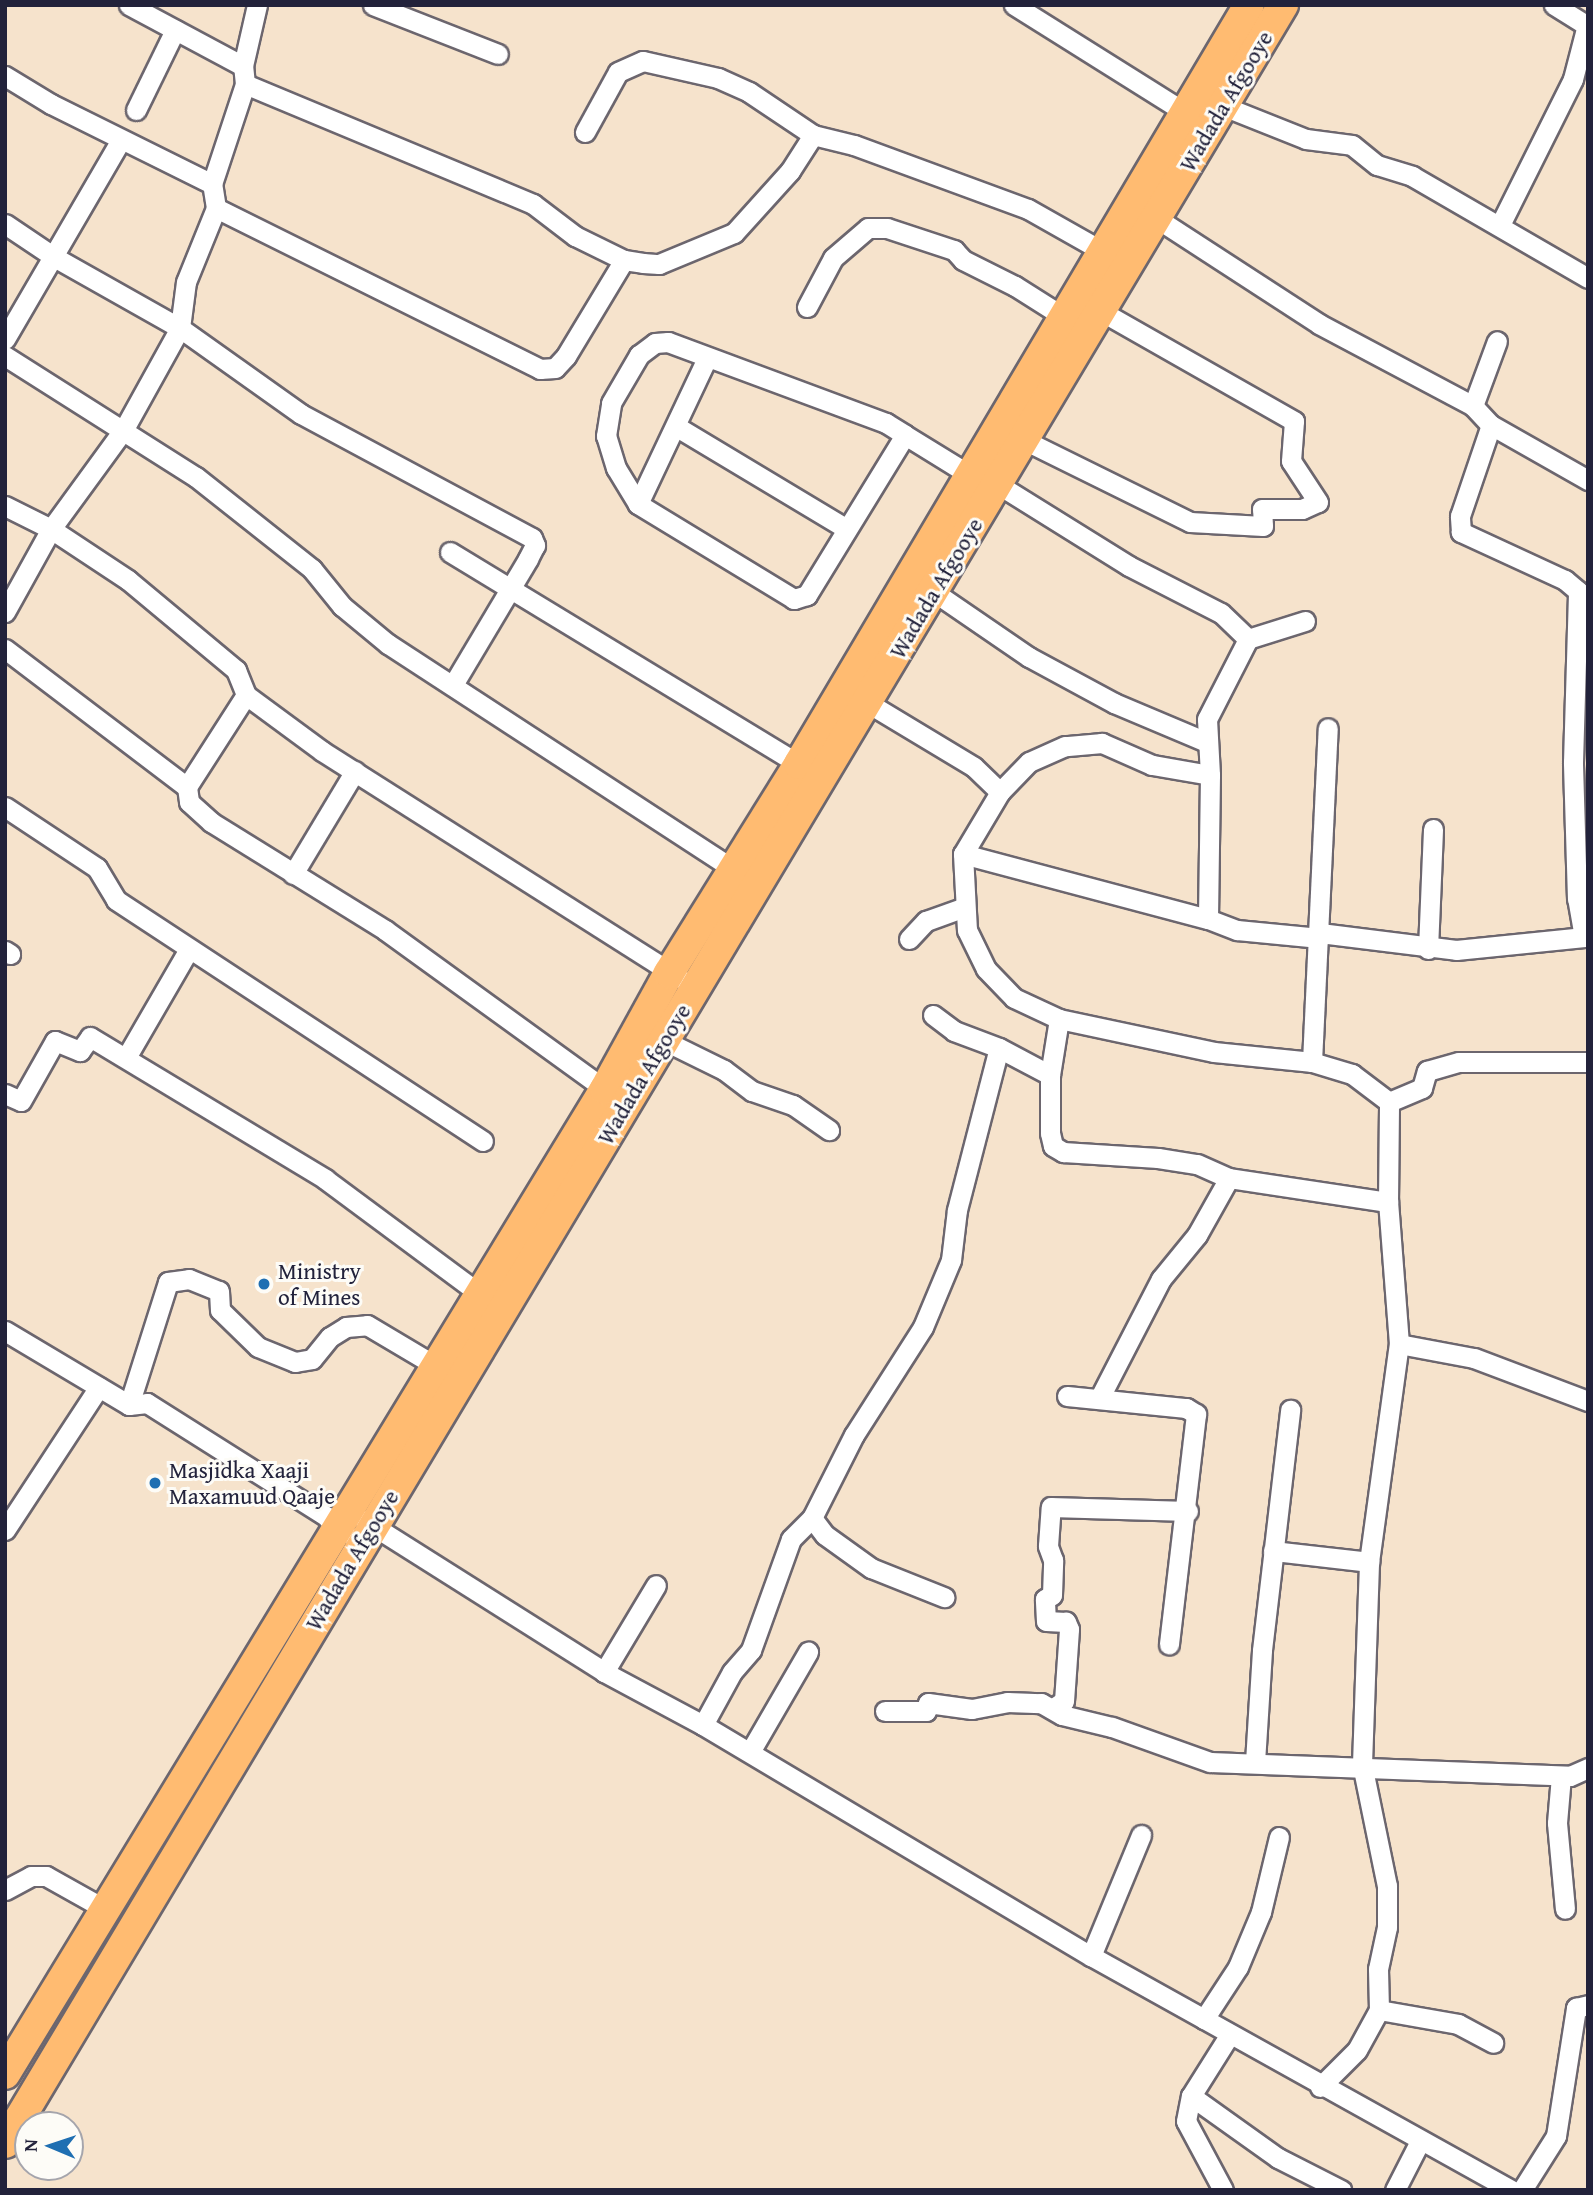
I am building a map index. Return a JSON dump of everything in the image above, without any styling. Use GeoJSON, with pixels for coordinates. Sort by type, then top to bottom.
{"type":"FeatureCollection","features":[{"type":"Feature","properties":{"kind":"highway","name":"Wadada Afgooye"},"geometry":{"type":"LineString","coordinates":[[5,2143],[355,1527],[618,1092],[669,973],[799,764],[1064,317],[1156,218],[1249,5]]}},
{"type":"Feature","properties":{"kind":"highway","name":"Wadada Afgooye"},"geometry":{"type":"LineString","coordinates":[[5,2074],[105,1909],[355,1527],[436,1366],[480,1294],[618,1092],[663,1040],[1026,441],[1098,310],[1116,259],[1204,111],[1283,5]]}},
{"type":"Feature","properties":{"kind":"street"},"geometry":{"type":"LineString","coordinates":[[129,5],[175,30],[244,75],[533,204],[575,236],[624,260],[660,264],[734,233],[790,170],[813,135]]}},
{"type":"Feature","properties":{"kind":"street"},"geometry":{"type":"LineString","coordinates":[[5,612],[51,529],[124,429],[180,328],[186,282],[216,208],[212,184],[244,75],[257,5]]}},
{"type":"Feature","properties":{"kind":"street"},"geometry":{"type":"LineString","coordinates":[[373,5],[498,54]]}},
{"type":"Feature","properties":{"kind":"street"},"geometry":{"type":"LineString","coordinates":[[1014,5],[1204,111],[1306,139],[1352,145],[1377,165],[1412,176],[1588,278]]}},
{"type":"Feature","properties":{"kind":"street"},"geometry":{"type":"LineString","coordinates":[[1500,225],[1581,83],[1587,26],[1554,5]]}},
{"type":"Feature","properties":{"kind":"street"},"geometry":{"type":"LineString","coordinates":[[136,110],[175,30]]}},
{"type":"Feature","properties":{"kind":"street"},"geometry":{"type":"LineString","coordinates":[[585,132],[618,72],[643,61],[718,78],[749,92],[813,135],[854,145],[1028,209],[1116,259]]}},
{"type":"Feature","properties":{"kind":"street"},"geometry":{"type":"LineString","coordinates":[[5,76],[121,140],[212,184]]}},
{"type":"Feature","properties":{"kind":"street"},"geometry":{"type":"LineString","coordinates":[[5,339],[121,140]]}},
{"type":"Feature","properties":{"kind":"street"},"geometry":{"type":"LineString","coordinates":[[216,208],[540,369],[555,368],[566,356],[624,260]]}},
{"type":"Feature","properties":{"kind":"street"},"geometry":{"type":"LineString","coordinates":[[1156,218],[1319,324],[1473,406],[1492,425],[1588,480]]}},
{"type":"Feature","properties":{"kind":"street"},"geometry":{"type":"LineString","coordinates":[[5,224],[54,257],[180,328],[301,414],[532,538],[535,545],[528,559],[453,685]]}},
{"type":"Feature","properties":{"kind":"street"},"geometry":{"type":"LineString","coordinates":[[807,307],[833,258],[868,228],[887,228],[954,250],[963,260],[1016,286],[1064,317]]}},
{"type":"Feature","properties":{"kind":"street"},"geometry":{"type":"LineString","coordinates":[[1026,441],[1190,522],[1263,526],[1262,509],[1302,509],[1318,502],[1291,461],[1294,421],[1098,310]]}},
{"type":"Feature","properties":{"kind":"street"},"geometry":{"type":"LineString","coordinates":[[1473,406],[1497,341]]}},
{"type":"Feature","properties":{"kind":"street"},"geometry":{"type":"LineString","coordinates":[[905,435],[807,594],[794,599],[638,504],[616,468],[606,436],[611,403],[639,355],[655,343],[668,342],[848,408],[905,435],[970,475],[999,485],[1129,566],[1221,613],[1248,639]]}},
{"type":"Feature","properties":{"kind":"street"},"geometry":{"type":"LineString","coordinates":[[5,355],[195,477],[312,569],[361,624],[732,868]]}},
{"type":"Feature","properties":{"kind":"street"},"geometry":{"type":"LineString","coordinates":[[638,504],[677,427],[707,358]]}},
{"type":"Feature","properties":{"kind":"street"},"geometry":{"type":"LineString","coordinates":[[963,854],[1208,919],[1237,930],[1320,935],[1428,949],[1586,937],[1577,899],[1581,762],[1578,592],[1565,580],[1468,537],[1458,524],[1492,425]]}},
{"type":"Feature","properties":{"kind":"street"},"geometry":{"type":"LineString","coordinates":[[677,427],[847,529]]}},
{"type":"Feature","properties":{"kind":"street"},"geometry":{"type":"LineString","coordinates":[[5,506],[51,529],[128,580],[228,663],[246,695],[355,771],[669,973],[696,986]]}},
{"type":"Feature","properties":{"kind":"street"},"geometry":{"type":"LineString","coordinates":[[450,552],[511,586],[799,764]]}},
{"type":"Feature","properties":{"kind":"street"},"geometry":{"type":"LineString","coordinates":[[934,592],[1029,657],[1114,703],[1208,742]]}},
{"type":"Feature","properties":{"kind":"street"},"geometry":{"type":"LineString","coordinates":[[1208,919],[1210,775],[1207,719],[1248,639],[1304,621]]}},
{"type":"Feature","properties":{"kind":"street"},"geometry":{"type":"LineString","coordinates":[[5,649],[187,787]]}},
{"type":"Feature","properties":{"kind":"street"},"geometry":{"type":"LineString","coordinates":[[840,691],[868,701],[974,767],[1000,792]]}},
{"type":"Feature","properties":{"kind":"street"},"geometry":{"type":"LineString","coordinates":[[246,695],[187,787],[189,802],[211,822],[384,930],[618,1092]]}},
{"type":"Feature","properties":{"kind":"street"},"geometry":{"type":"LineString","coordinates":[[1312,1062],[1328,728]]}},
{"type":"Feature","properties":{"kind":"street"},"geometry":{"type":"LineString","coordinates":[[1210,775],[1152,765],[1102,743],[1065,746],[1029,762],[1000,792],[963,854],[967,930],[986,969],[1014,998],[1059,1019],[1214,1052],[1312,1062],[1352,1074],[1389,1102]]}},
{"type":"Feature","properties":{"kind":"street"},"geometry":{"type":"LineString","coordinates":[[293,874],[355,771]]}},
{"type":"Feature","properties":{"kind":"street"},"geometry":{"type":"LineString","coordinates":[[5,807],[97,868],[116,900],[483,1141]]}},
{"type":"Feature","properties":{"kind":"street"},"geometry":{"type":"LineString","coordinates":[[1428,949],[1433,829]]}},
{"type":"Feature","properties":{"kind":"street"},"geometry":{"type":"LineString","coordinates":[[908,939],[926,921],[965,907]]}},
{"type":"Feature","properties":{"kind":"street"},"geometry":{"type":"LineString","coordinates":[[127,1056],[189,949]]}},
{"type":"Feature","properties":{"kind":"street"},"geometry":{"type":"LineString","coordinates":[[933,1015],[954,1031],[999,1048],[1050,1075]]}},
{"type":"Feature","properties":{"kind":"street"},"geometry":{"type":"LineString","coordinates":[[1059,1019],[1050,1075],[1050,1133],[1054,1146],[1063,1152],[1158,1158],[1197,1164],[1229,1178],[1388,1202]]}},
{"type":"Feature","properties":{"kind":"street"},"geometry":{"type":"LineString","coordinates":[[5,1094],[21,1101],[55,1041],[80,1051],[90,1037],[127,1056],[325,1179],[480,1294]]}},
{"type":"Feature","properties":{"kind":"street"},"geometry":{"type":"LineString","coordinates":[[663,1040],[724,1070],[752,1091],[793,1105],[828,1130]]}},
{"type":"Feature","properties":{"kind":"street"},"geometry":{"type":"LineString","coordinates":[[703,1725],[715,1710],[732,1672],[751,1650],[791,1539],[813,1518],[854,1435],[923,1327],[951,1260],[957,1210],[999,1048]]}},
{"type":"Feature","properties":{"kind":"street"},"geometry":{"type":"LineString","coordinates":[[1389,1102],[1422,1088],[1427,1071],[1459,1062],[1588,1062]]}},
{"type":"Feature","properties":{"kind":"street"},"geometry":{"type":"LineString","coordinates":[[1320,2087],[1357,2050],[1379,2010],[1378,1969],[1387,1927],[1387,1886],[1362,1765],[1369,1562],[1399,1344],[1388,1202],[1389,1102]]}},
{"type":"Feature","properties":{"kind":"street"},"geometry":{"type":"LineString","coordinates":[[1099,1399],[1161,1279],[1197,1236],[1229,1178]]}},
{"type":"Feature","properties":{"kind":"street"},"geometry":{"type":"LineString","coordinates":[[129,1405],[168,1282],[189,1279],[219,1291],[220,1310],[258,1347],[295,1362],[312,1359],[330,1337],[346,1327],[367,1325],[436,1366]]}},
{"type":"Feature","properties":{"kind":"street"},"geometry":{"type":"LineString","coordinates":[[5,1331],[129,1405],[147,1403],[326,1516],[355,1527],[604,1672],[703,1725],[1091,1956],[1320,2087],[1419,2143],[1511,2190]]}},
{"type":"Feature","properties":{"kind":"street"},"geometry":{"type":"LineString","coordinates":[[1399,1344],[1474,1358],[1588,1401]]}},
{"type":"Feature","properties":{"kind":"street"},"geometry":{"type":"LineString","coordinates":[[5,1530],[99,1387]]}},
{"type":"Feature","properties":{"kind":"street"},"geometry":{"type":"LineString","coordinates":[[1067,1396],[1186,1408],[1196,1414],[1188,1511],[1169,1644]]}},
{"type":"Feature","properties":{"kind":"street"},"geometry":{"type":"LineString","coordinates":[[1255,1762],[1273,1551],[1290,1410]]}},
{"type":"Feature","properties":{"kind":"street"},"geometry":{"type":"LineString","coordinates":[[1052,1709],[1064,1701],[1069,1629],[1066,1622],[1046,1621],[1045,1600],[1052,1595],[1051,1507],[1188,1511]]}},
{"type":"Feature","properties":{"kind":"street"},"geometry":{"type":"LineString","coordinates":[[813,1518],[825,1535],[871,1569],[943,1597]]}},
{"type":"Feature","properties":{"kind":"street"},"geometry":{"type":"LineString","coordinates":[[1273,1551],[1369,1562]]}},
{"type":"Feature","properties":{"kind":"street"},"geometry":{"type":"LineString","coordinates":[[604,1672],[656,1585]]}},
{"type":"Feature","properties":{"kind":"street"},"geometry":{"type":"LineString","coordinates":[[750,1752],[808,1652]]}},
{"type":"Feature","properties":{"kind":"street"},"geometry":{"type":"LineString","coordinates":[[885,1710],[926,1711],[928,1703],[972,1709],[1007,1702],[1041,1703],[1210,1762],[1362,1765],[1561,1776],[1588,1768]]}},
{"type":"Feature","properties":{"kind":"street"},"geometry":{"type":"LineString","coordinates":[[1561,1776],[1558,1823],[1565,1909]]}},
{"type":"Feature","properties":{"kind":"street"},"geometry":{"type":"LineString","coordinates":[[1091,1956],[1141,1835]]}},
{"type":"Feature","properties":{"kind":"street"},"geometry":{"type":"LineString","coordinates":[[1204,2019],[1238,1967],[1261,1912],[1279,1837]]}},
{"type":"Feature","properties":{"kind":"street"},"geometry":{"type":"LineString","coordinates":[[5,1890],[31,1876],[46,1876],[105,1909]]}},
{"type":"Feature","properties":{"kind":"street"},"geometry":{"type":"LineString","coordinates":[[1521,2190],[1556,2136],[1576,2008],[1588,2005]]}},
{"type":"Feature","properties":{"kind":"street"},"geometry":{"type":"LineString","coordinates":[[1379,2010],[1458,2024],[1493,2043]]}},
{"type":"Feature","properties":{"kind":"street"},"geometry":{"type":"LineString","coordinates":[[1223,2190],[1186,2121],[1191,2096],[1230,2034]]}},
{"type":"Feature","properties":{"kind":"street"},"geometry":{"type":"LineString","coordinates":[[1191,2096],[1278,2158],[1341,2190]]}},
{"type":"Feature","properties":{"kind":"street"},"geometry":{"type":"LineString","coordinates":[[1395,2190],[1419,2143]]}},
{"type":"Feature","properties":{"kind":"place","name":"Ministry of Mines"},"geometry":{"type":"Point","coordinates":[264,1284]}},
{"type":"Feature","properties":{"kind":"place","name":"Masjidka Xaaji Maxamuud Qaaje"},"geometry":{"type":"Point","coordinates":[155,1483]}}]}
